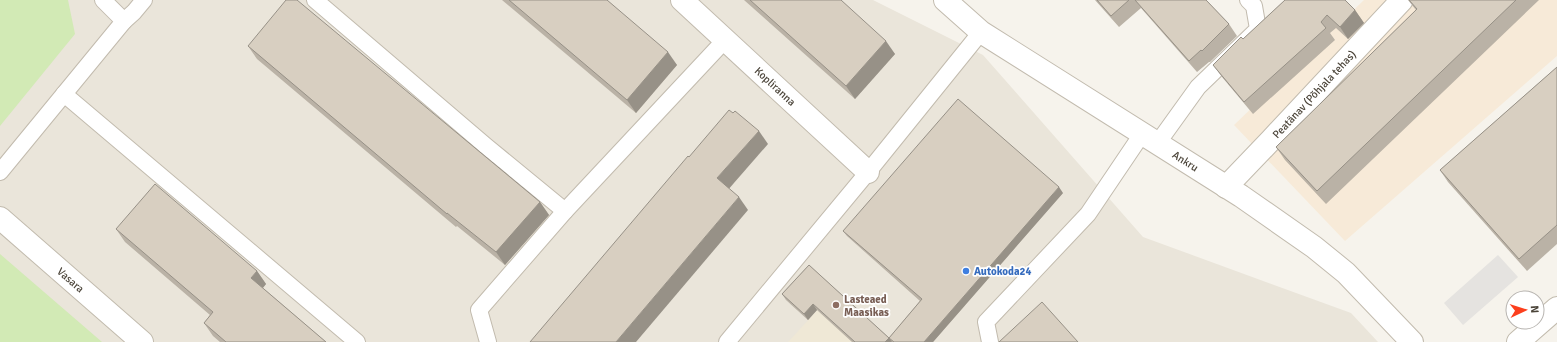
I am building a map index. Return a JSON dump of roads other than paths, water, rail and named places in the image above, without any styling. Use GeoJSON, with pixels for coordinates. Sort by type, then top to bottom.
{"type":"FeatureCollection","features":[{"type":"Feature","properties":{"kind":"street","name":"Kopliranna"},"geometry":{"type":"LineString","coordinates":[[682,0],[868,172]]}},
{"type":"Feature","properties":{"kind":"street","name":"Ankru"},"geometry":{"type":"LineString","coordinates":[[945,0],[981,32],[1226,187],[1314,247],[1340,269],[1412,342]]}},
{"type":"Feature","properties":{"kind":"street","name":"Peatänav (Põhjala tehas)"},"geometry":{"type":"LineString","coordinates":[[1226,187],[1402,0]]}},
{"type":"Feature","properties":{"kind":"street","name":"Vasara"},"geometry":{"type":"LineString","coordinates":[[0,218],[142,342]]}},
{"type":"Feature","properties":{"kind":"street"},"geometry":{"type":"LineString","coordinates":[[1518,342],[1557,308]]}},
{"type":"Feature","properties":{"kind":"lane"},"geometry":{"type":"LineString","coordinates":[[103,0],[124,21]]}},
{"type":"Feature","properties":{"kind":"lane"},"geometry":{"type":"LineString","coordinates":[[0,172],[124,21],[144,0]]}},
{"type":"Feature","properties":{"kind":"lane"},"geometry":{"type":"LineString","coordinates":[[316,0],[486,146],[565,211]]}},
{"type":"Feature","properties":{"kind":"lane"},"geometry":{"type":"LineString","coordinates":[[990,342],[986,322],[1088,214],[1149,139],[1215,70],[1258,30],[1254,6],[1248,0]]}},
{"type":"Feature","properties":{"kind":"lane"},"geometry":{"type":"LineString","coordinates":[[727,342],[868,172],[981,32]]}},
{"type":"Feature","properties":{"kind":"lane"},"geometry":{"type":"LineString","coordinates":[[488,342],[479,310],[565,211],[725,40]]}},
{"type":"Feature","properties":{"kind":"lane"},"geometry":{"type":"LineString","coordinates":[[64,94],[357,342]]}},
{"type":"Feature","properties":{"kind":"place","name":"Autokoda24"},"geometry":{"type":"Point","coordinates":[966,271]}},
{"type":"Feature","properties":{"kind":"place","name":"Lasteaed Maasikas"},"geometry":{"type":"Point","coordinates":[836,305]}}]}
